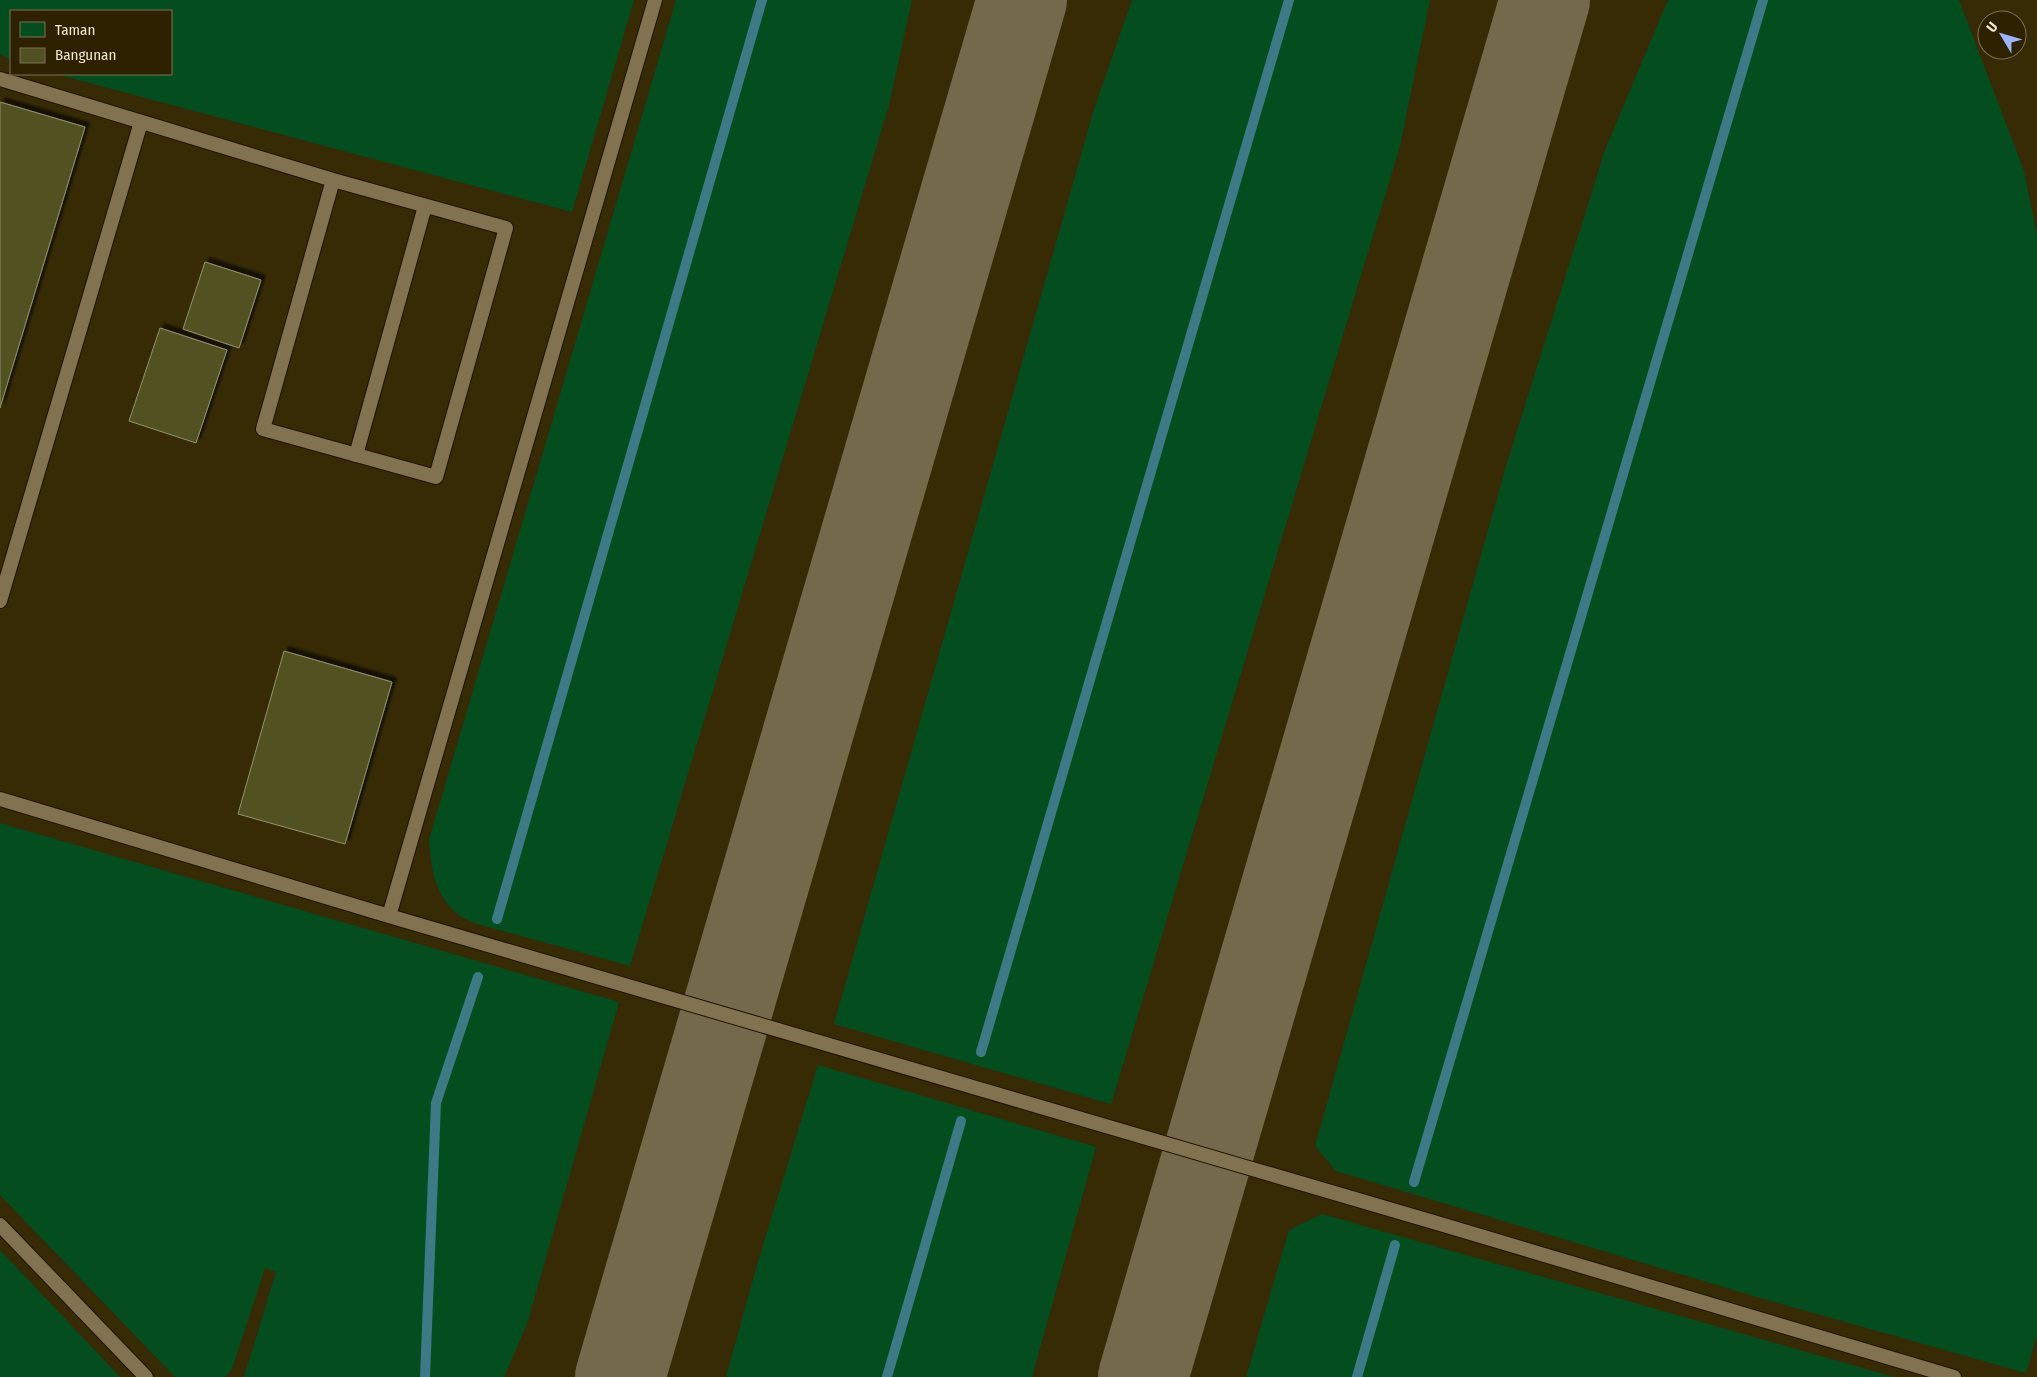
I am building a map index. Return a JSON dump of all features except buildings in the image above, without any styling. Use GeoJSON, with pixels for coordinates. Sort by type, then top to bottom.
{"type":"FeatureCollection","features":[{"type":"Feature","properties":{"kind":"lane"},"geometry":{"type":"LineString","coordinates":[[389,916],[655,0]]}},
{"type":"Feature","properties":{"kind":"lane"},"geometry":{"type":"LineString","coordinates":[[0,79],[333,180],[506,228],[436,477],[263,429],[333,180]]}},
{"type":"Feature","properties":{"kind":"lane"},"geometry":{"type":"LineString","coordinates":[[0,601],[140,122]]}},
{"type":"Feature","properties":{"kind":"lane"},"geometry":{"type":"LineString","coordinates":[[356,455],[425,206]]}},
{"type":"Feature","properties":{"kind":"lane"},"geometry":{"type":"LineString","coordinates":[[0,799],[389,916],[1457,1229],[1954,1377]]}},
{"type":"Feature","properties":{"kind":"lane"},"geometry":{"type":"LineString","coordinates":[[0,1225],[146,1377]]}},
{"type":"Feature","properties":{"kind":"green space"},"geometry":{"type":"Polygon","coordinates":[[[0,0],[634,0],[572,212],[60,75],[172,75],[172,10],[10,10],[10,59],[0,54],[0,0]]]}},
{"type":"Feature","properties":{"kind":"green space"},"geometry":{"type":"Polygon","coordinates":[[[676,0],[912,0],[889,105],[630,966],[474,923],[460,916],[447,903],[438,886],[432,869],[429,840],[676,0]]]}},
{"type":"Feature","properties":{"kind":"green space"},"geometry":{"type":"Polygon","coordinates":[[[1132,0],[1430,0],[1400,146],[1111,1104],[834,1024],[1094,109],[1132,0]]]}},
{"type":"Feature","properties":{"kind":"green space"},"geometry":{"type":"Polygon","coordinates":[[[1668,0],[1959,0],[1977,47],[1977,60],[1982,60],[2024,171],[2037,235],[2037,1335],[2026,1373],[1757,1297],[1336,1171],[1315,1146],[1506,466],[1605,150],[1668,0]]]}},
{"type":"Feature","properties":{"kind":"green space"},"geometry":{"type":"Polygon","coordinates":[[[0,823],[619,1002],[527,1324],[504,1377],[244,1377],[276,1272],[265,1268],[232,1369],[225,1377],[175,1377],[0,1195],[0,823]]]}},
{"type":"Feature","properties":{"kind":"green space"},"geometry":{"type":"Polygon","coordinates":[[[818,1065],[1096,1147],[1032,1377],[726,1377],[757,1265],[818,1065]]]}},
{"type":"Feature","properties":{"kind":"green space"},"geometry":{"type":"Polygon","coordinates":[[[1322,1214],[1894,1377],[1246,1377],[1289,1230],[1322,1214]]]}},
{"type":"Feature","properties":{"kind":"green space"},"geometry":{"type":"Polygon","coordinates":[[[0,1250],[120,1377],[0,1377],[0,1250]]]}},
{"type":"Feature","properties":{"kind":"waterway"},"geometry":{"type":"LineString","coordinates":[[497,919],[762,0]]}},
{"type":"Feature","properties":{"kind":"waterway"},"geometry":{"type":"LineString","coordinates":[[981,1052],[1289,0]]}},
{"type":"Feature","properties":{"kind":"waterway"},"geometry":{"type":"LineString","coordinates":[[1414,1182],[1763,0]]}},
{"type":"Feature","properties":{"kind":"waterway"},"geometry":{"type":"LineString","coordinates":[[425,1377],[436,1103],[478,977]]}},
{"type":"Feature","properties":{"kind":"waterway"},"geometry":{"type":"LineString","coordinates":[[887,1377],[961,1121]]}},
{"type":"Feature","properties":{"kind":"waterway"},"geometry":{"type":"LineString","coordinates":[[1357,1377],[1395,1245]]}},
{"type":"Feature","properties":{"kind":"taxiway"},"geometry":{"type":"LineString","coordinates":[[620,1377],[1022,0]]}},
{"type":"Feature","properties":{"kind":"taxiway"},"geometry":{"type":"LineString","coordinates":[[1143,1377],[1545,0]]}}]}
